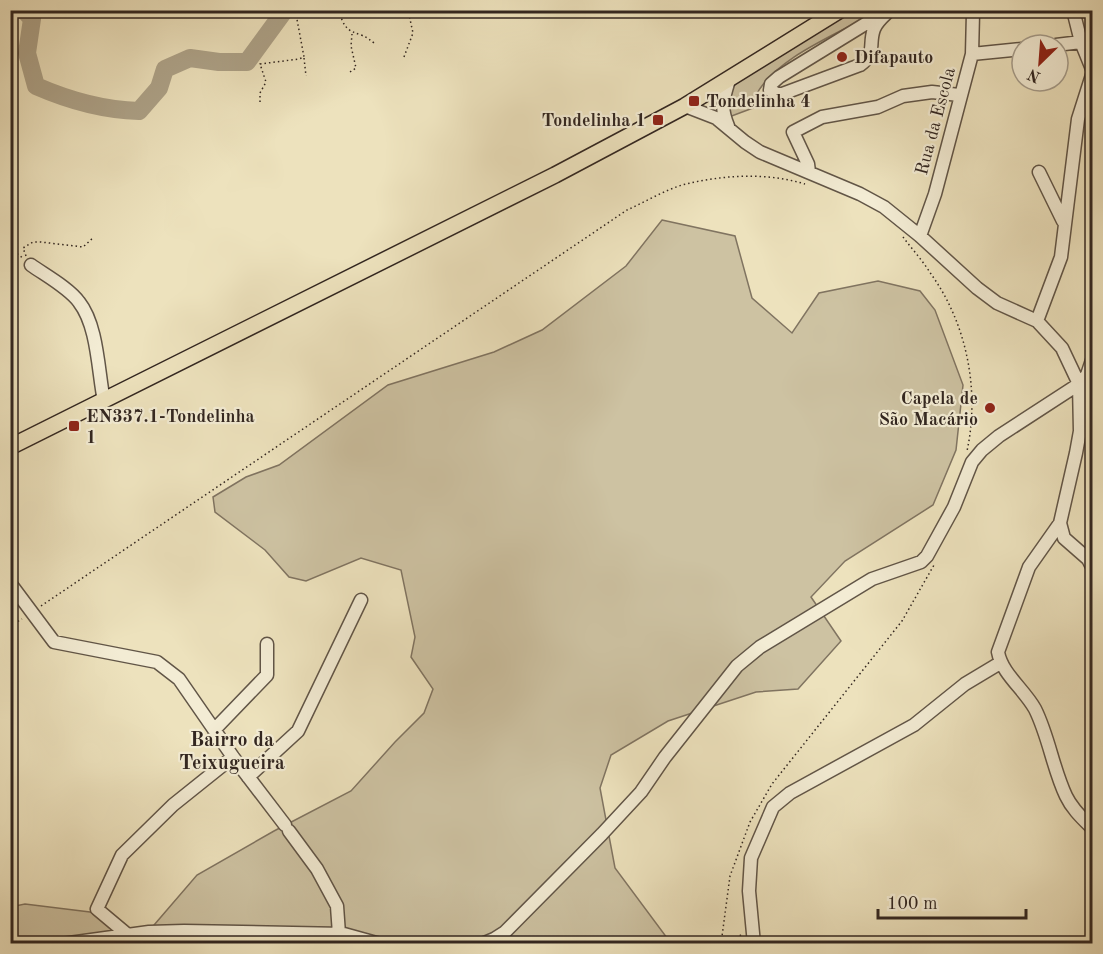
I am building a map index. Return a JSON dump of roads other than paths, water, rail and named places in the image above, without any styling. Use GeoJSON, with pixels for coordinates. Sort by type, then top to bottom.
{"type":"FeatureCollection","features":[{"type":"Feature","properties":{"kind":"main road"},"geometry":{"type":"LineString","coordinates":[[10,447],[555,175],[705,95],[840,10]]}},
{"type":"Feature","properties":{"kind":"street"},"geometry":{"type":"LineString","coordinates":[[889,10],[874,27],[870,54],[867,60],[860,65],[782,94],[770,90],[771,84],[779,77],[889,10]]}},
{"type":"Feature","properties":{"kind":"street"},"geometry":{"type":"LineString","coordinates":[[1073,10],[1081,42],[1092,69]]}},
{"type":"Feature","properties":{"kind":"street","name":"Rua da Escola"},"geometry":{"type":"LineString","coordinates":[[920,236],[935,194],[959,95],[972,54],[973,13]]}},
{"type":"Feature","properties":{"kind":"street"},"geometry":{"type":"LineString","coordinates":[[1070,43],[1081,42]]}},
{"type":"Feature","properties":{"kind":"street"},"geometry":{"type":"LineString","coordinates":[[972,54],[1010,50]]}},
{"type":"Feature","properties":{"kind":"street"},"geometry":{"type":"LineString","coordinates":[[1037,321],[1061,257],[1078,119],[1092,75]]}},
{"type":"Feature","properties":{"kind":"street"},"geometry":{"type":"LineString","coordinates":[[729,80],[722,103],[722,112],[729,127]]}},
{"type":"Feature","properties":{"kind":"street"},"geometry":{"type":"LineString","coordinates":[[808,178],[808,164],[793,132],[822,117],[878,106],[903,96],[932,92],[959,95]]}},
{"type":"Feature","properties":{"kind":"street"},"geometry":{"type":"LineString","coordinates":[[705,113],[705,95],[722,103]]}},
{"type":"Feature","properties":{"kind":"street"},"geometry":{"type":"LineString","coordinates":[[685,106],[716,118],[744,142],[808,178],[860,194],[884,207],[977,288],[998,303],[1037,321],[1062,348],[1079,384],[1086,432],[1060,523],[1029,567],[998,652],[1000,663],[1023,690],[1035,710],[1067,798],[1077,813],[1092,828]]}},
{"type":"Feature","properties":{"kind":"street"},"geometry":{"type":"LineString","coordinates":[[1040,172],[1064,223]]}},
{"type":"Feature","properties":{"kind":"street"},"geometry":{"type":"LineString","coordinates":[[31,265],[79,302],[87,317],[99,357],[104,401]]}},
{"type":"Feature","properties":{"kind":"street"},"geometry":{"type":"LineString","coordinates":[[482,944],[505,932],[641,792],[737,666],[760,647],[872,579],[921,562],[927,556],[954,507],[972,462],[982,450],[999,436],[1079,384],[1087,375],[1092,360]]}},
{"type":"Feature","properties":{"kind":"street"},"geometry":{"type":"LineString","coordinates":[[1060,523],[1064,538],[1088,559],[1092,567]]}},
{"type":"Feature","properties":{"kind":"street"},"geometry":{"type":"LineString","coordinates":[[10,583],[54,642],[157,662],[179,679],[233,758],[317,869],[337,906],[339,934]]}},
{"type":"Feature","properties":{"kind":"street"},"geometry":{"type":"LineString","coordinates":[[248,777],[298,731],[361,600]]}},
{"type":"Feature","properties":{"kind":"street"},"geometry":{"type":"LineString","coordinates":[[214,730],[267,675],[267,644]]}},
{"type":"Feature","properties":{"kind":"street"},"geometry":{"type":"LineString","coordinates":[[754,944],[749,891],[751,858],[773,807],[790,793],[914,724],[965,684],[1000,663]]}},
{"type":"Feature","properties":{"kind":"street"},"geometry":{"type":"LineString","coordinates":[[128,935],[97,909],[122,855],[173,805],[233,758]]}},
{"type":"Feature","properties":{"kind":"street"},"geometry":{"type":"LineString","coordinates":[[62,944],[128,935],[184,932],[339,934],[380,944]]}},
{"type":"Feature","properties":{"kind":"waterway"},"geometry":{"type":"LineString","coordinates":[[24,10],[32,19],[27,53],[36,86],[86,103],[112,109],[139,111],[159,88],[165,69],[190,58],[219,62],[247,62],[285,10]]}},
{"type":"Feature","properties":{"kind":"place","name":"Difapauto"},"geometry":{"type":"Point","coordinates":[842,57]}},
{"type":"Feature","properties":{"kind":"place","name":"Tondelinha 4"},"geometry":{"type":"Point","coordinates":[694,101]}},
{"type":"Feature","properties":{"kind":"place","name":"Tondelinha 1"},"geometry":{"type":"Point","coordinates":[658,120]}},
{"type":"Feature","properties":{"kind":"place","name":"Capela de São Macário"},"geometry":{"type":"Point","coordinates":[990,408]}},
{"type":"Feature","properties":{"kind":"place","name":"EN337.1-Tondelinha 1"},"geometry":{"type":"Point","coordinates":[74,426]}},
{"type":"Feature","properties":{"kind":"district","name":"Bairro da Teixugueira"},"geometry":{"type":"Point","coordinates":[232,750]}}]}
